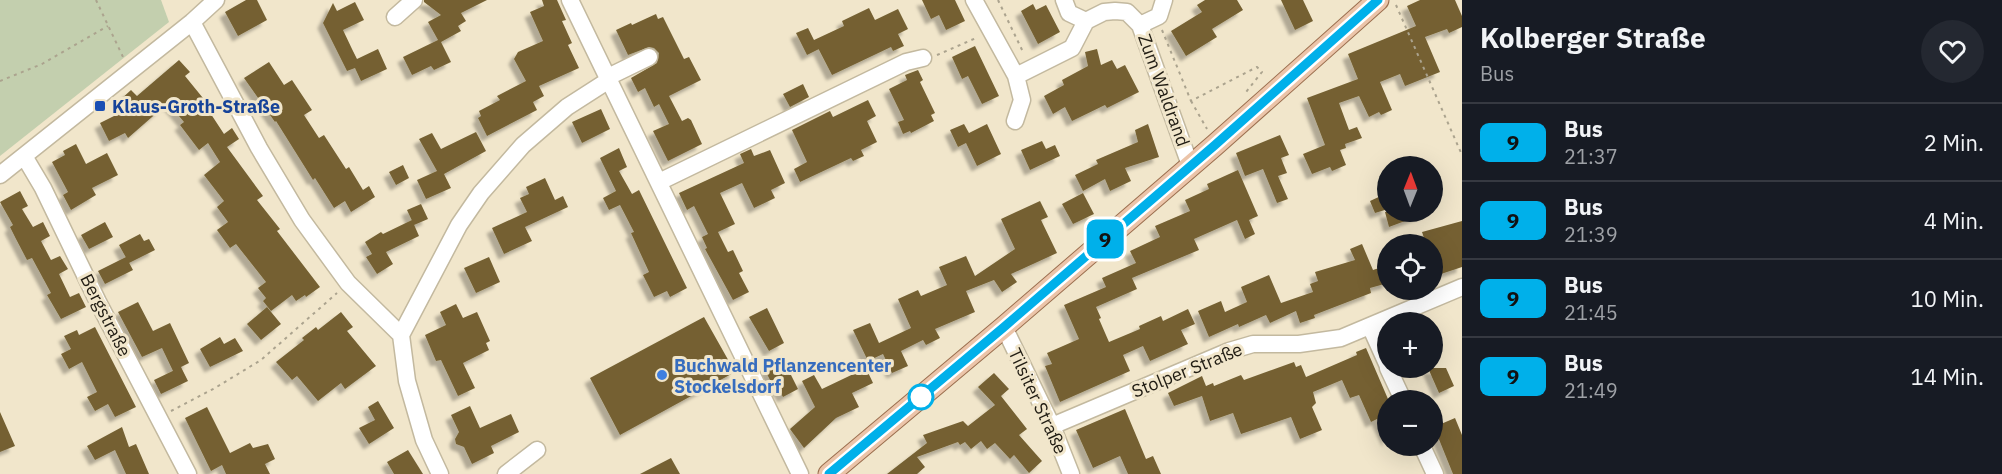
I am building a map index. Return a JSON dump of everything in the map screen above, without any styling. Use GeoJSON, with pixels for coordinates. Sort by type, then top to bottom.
{"type":"FeatureCollection","features":[{"type":"Feature","properties":{"kind":"main road"},"geometry":{"type":"LineString","coordinates":[[829,474],[1215,145],[1378,0]]}},
{"type":"Feature","properties":{"kind":"street"},"geometry":{"type":"LineString","coordinates":[[0,175],[192,22],[216,0]]}},
{"type":"Feature","properties":{"kind":"street"},"geometry":{"type":"LineString","coordinates":[[395,17],[414,0]]}},
{"type":"Feature","properties":{"kind":"street"},"geometry":{"type":"LineString","coordinates":[[570,0],[800,474]]}},
{"type":"Feature","properties":{"kind":"street"},"geometry":{"type":"LineString","coordinates":[[974,0],[989,31],[1016,76],[1022,100],[1015,121]]}},
{"type":"Feature","properties":{"kind":"street"},"geometry":{"type":"LineString","coordinates":[[1016,76],[1072,48],[1086,21],[1069,13],[1064,0]]}},
{"type":"Feature","properties":{"kind":"street"},"geometry":{"type":"LineString","coordinates":[[1140,25],[1162,8]]}},
{"type":"Feature","properties":{"kind":"street","name":"Zum Waldrand"},"geometry":{"type":"LineString","coordinates":[[1086,21],[1104,12],[1115,11],[1127,12],[1140,25],[1190,165]]}},
{"type":"Feature","properties":{"kind":"street"},"geometry":{"type":"LineString","coordinates":[[192,22],[249,130],[302,220],[348,283],[401,335]]}},
{"type":"Feature","properties":{"kind":"street"},"geometry":{"type":"LineString","coordinates":[[440,474],[424,440],[413,401],[401,335],[459,225],[481,193],[523,145],[567,107],[608,79],[650,57]]}},
{"type":"Feature","properties":{"kind":"street"},"geometry":{"type":"LineString","coordinates":[[659,182],[906,62],[923,58]]}},
{"type":"Feature","properties":{"kind":"street","name":"Bergstraße"},"geometry":{"type":"LineString","coordinates":[[24,156],[43,188],[188,474]]}},
{"type":"Feature","properties":{"kind":"street","name":"Stolper Straße"},"geometry":{"type":"LineString","coordinates":[[1052,426],[1244,346],[1341,338],[1462,287]]}},
{"type":"Feature","properties":{"kind":"street"},"geometry":{"type":"LineString","coordinates":[[1370,326],[1377,342]]}},
{"type":"Feature","properties":{"kind":"street","name":"Tilsiter Straße"},"geometry":{"type":"LineString","coordinates":[[1004,327],[1052,426],[1071,474]]}},
{"type":"Feature","properties":{"kind":"street"},"geometry":{"type":"LineString","coordinates":[[506,474],[537,450]]}},
{"type":"Feature","properties":{"kind":"street"},"geometry":{"type":"LineString","coordinates":[[1426,456],[1434,474]]}},
{"type":"Feature","properties":{"kind":"path"},"geometry":{"type":"LineString","coordinates":[[96,0],[129,72]]}},
{"type":"Feature","properties":{"kind":"path"},"geometry":{"type":"LineString","coordinates":[[998,0],[1032,68]]}},
{"type":"Feature","properties":{"kind":"path"},"geometry":{"type":"LineString","coordinates":[[1394,0],[1462,155]]}},
{"type":"Feature","properties":{"kind":"path"},"geometry":{"type":"LineString","coordinates":[[1162,8],[1160,24],[1191,101],[1215,145]]}},
{"type":"Feature","properties":{"kind":"path"},"geometry":{"type":"LineString","coordinates":[[0,81],[42,63],[108,26]]}},
{"type":"Feature","properties":{"kind":"path"},"geometry":{"type":"LineString","coordinates":[[923,58],[942,54],[989,31]]}},
{"type":"Feature","properties":{"kind":"path"},"geometry":{"type":"LineString","coordinates":[[1191,101],[1257,67],[1262,72],[1240,98]]}},
{"type":"Feature","properties":{"kind":"path"},"geometry":{"type":"LineString","coordinates":[[158,418],[215,388],[261,360],[348,283]]}},
{"type":"Feature","properties":{"kind":"green space"},"geometry":{"type":"Polygon","coordinates":[[[0,0],[161,0],[169,22],[0,156],[0,0]]]}},
{"type":"Feature","properties":{"kind":"building"},"geometry":{"type":"Polygon","coordinates":[[[246,0],[257,0],[267,20],[238,36],[225,12],[246,0]]]}},
{"type":"Feature","properties":{"kind":"building"},"geometry":{"type":"Polygon","coordinates":[[[424,0],[487,0],[461,13],[466,21],[458,26],[461,31],[441,42],[451,62],[434,70],[431,66],[412,75],[403,57],[438,40],[428,22],[441,15],[424,0]]]}},
{"type":"Feature","properties":{"kind":"building"},"geometry":{"type":"Polygon","coordinates":[[[542,0],[557,0],[566,20],[562,21],[572,43],[568,45],[579,68],[539,86],[544,96],[533,102],[537,110],[487,136],[478,118],[481,116],[479,111],[500,100],[497,96],[526,81],[514,59],[518,52],[543,41],[530,12],[544,6],[542,0]]]}},
{"type":"Feature","properties":{"kind":"building"},"geometry":{"type":"Polygon","coordinates":[[[922,0],[955,0],[965,21],[946,30],[939,15],[931,19],[922,0]]]}},
{"type":"Feature","properties":{"kind":"building"},"geometry":{"type":"Polygon","coordinates":[[[1205,0],[1237,0],[1243,10],[1212,29],[1217,37],[1186,56],[1171,31],[1202,12],[1197,5],[1205,0]]]}},
{"type":"Feature","properties":{"kind":"building"},"geometry":{"type":"Polygon","coordinates":[[[1281,0],[1303,0],[1313,21],[1295,30],[1281,0]]]}},
{"type":"Feature","properties":{"kind":"building"},"geometry":{"type":"Polygon","coordinates":[[[1420,0],[1455,0],[1462,16],[1462,27],[1449,33],[1447,29],[1425,37],[1440,72],[1405,86],[1400,74],[1380,82],[1392,110],[1381,115],[1379,112],[1369,117],[1359,96],[1339,103],[1349,130],[1357,127],[1362,138],[1345,144],[1346,148],[1340,150],[1346,165],[1332,171],[1330,167],[1312,174],[1303,154],[1325,145],[1307,98],[1358,79],[1348,54],[1416,26],[1407,6],[1420,0]]]}},
{"type":"Feature","properties":{"kind":"building"},"geometry":{"type":"Polygon","coordinates":[[[355,2],[364,20],[343,30],[352,49],[357,59],[378,49],[387,69],[361,81],[355,68],[347,71],[323,23],[333,3],[337,11],[355,2]]]}},
{"type":"Feature","properties":{"kind":"building"},"geometry":{"type":"Polygon","coordinates":[[[1033,4],[1036,10],[1046,5],[1060,32],[1038,44],[1021,11],[1033,4]]]}},
{"type":"Feature","properties":{"kind":"building"},"geometry":{"type":"Polygon","coordinates":[[[869,8],[875,20],[898,9],[908,29],[898,34],[904,46],[893,51],[891,47],[832,75],[819,49],[807,55],[796,33],[808,28],[814,40],[844,26],[842,21],[869,8]]]}},
{"type":"Feature","properties":{"kind":"building"},"geometry":{"type":"Polygon","coordinates":[[[656,14],[658,19],[663,17],[684,59],[689,57],[701,80],[669,96],[682,121],[688,118],[691,120],[702,144],[668,161],[653,131],[669,124],[659,104],[654,107],[645,88],[638,92],[631,78],[657,63],[659,53],[649,47],[628,55],[616,30],[656,14]]]}},
{"type":"Feature","properties":{"kind":"building"},"geometry":{"type":"Polygon","coordinates":[[[975,46],[999,96],[982,104],[968,76],[962,79],[952,57],[975,46]]]}},
{"type":"Feature","properties":{"kind":"building"},"geometry":{"type":"Polygon","coordinates":[[[1097,49],[1101,65],[1112,60],[1117,69],[1125,65],[1139,92],[1107,108],[1105,105],[1072,121],[1065,107],[1053,114],[1044,96],[1064,85],[1062,80],[1088,66],[1085,52],[1097,49]]]}},
{"type":"Feature","properties":{"kind":"building"},"geometry":{"type":"Polygon","coordinates":[[[179,60],[190,72],[185,76],[207,103],[205,105],[224,134],[232,128],[239,139],[227,147],[263,196],[257,200],[280,229],[277,231],[320,287],[306,297],[305,295],[296,301],[292,295],[271,311],[263,301],[266,298],[258,288],[266,282],[236,244],[230,248],[217,230],[228,222],[217,207],[224,201],[204,175],[220,162],[208,143],[199,150],[180,125],[184,122],[168,103],[128,138],[125,133],[109,141],[100,123],[126,110],[120,100],[131,90],[137,96],[179,60]]]}},
{"type":"Feature","properties":{"kind":"building"},"geometry":{"type":"Polygon","coordinates":[[[269,62],[284,85],[292,80],[312,110],[304,115],[319,138],[324,135],[346,169],[349,167],[363,190],[369,186],[375,197],[351,212],[345,201],[334,208],[315,178],[313,180],[276,121],[244,78],[269,62]]]}},
{"type":"Feature","properties":{"kind":"building"},"geometry":{"type":"Polygon","coordinates":[[[918,70],[923,80],[920,82],[935,113],[931,115],[934,121],[911,133],[910,131],[903,134],[898,122],[904,120],[889,89],[907,80],[905,75],[918,70]]]}},
{"type":"Feature","properties":{"kind":"building"},"geometry":{"type":"Polygon","coordinates":[[[803,84],[809,97],[790,107],[783,94],[803,84]]]}},
{"type":"Feature","properties":{"kind":"building"},"geometry":{"type":"Polygon","coordinates":[[[868,100],[876,116],[867,121],[877,142],[861,150],[864,156],[853,161],[851,158],[800,182],[794,169],[807,162],[792,130],[830,111],[833,117],[868,100]]]}},
{"type":"Feature","properties":{"kind":"building"},"geometry":{"type":"Polygon","coordinates":[[[601,109],[610,129],[582,143],[572,122],[601,109]]]}},
{"type":"Feature","properties":{"kind":"building"},"geometry":{"type":"Polygon","coordinates":[[[964,124],[969,133],[987,124],[1001,154],[977,166],[966,143],[958,147],[950,130],[964,124]]]}},
{"type":"Feature","properties":{"kind":"building"},"geometry":{"type":"Polygon","coordinates":[[[1148,124],[1159,157],[1125,168],[1131,181],[1110,191],[1105,179],[1083,191],[1075,175],[1098,164],[1096,160],[1138,142],[1135,130],[1148,124]]]}},
{"type":"Feature","properties":{"kind":"building"},"geometry":{"type":"Polygon","coordinates":[[[476,132],[486,151],[444,174],[451,188],[426,199],[417,180],[437,171],[419,139],[432,133],[441,149],[476,132]]]}},
{"type":"Feature","properties":{"kind":"building"},"geometry":{"type":"Polygon","coordinates":[[[1280,135],[1289,155],[1281,158],[1287,173],[1278,176],[1288,199],[1277,203],[1263,169],[1245,176],[1236,153],[1280,135]]]}},
{"type":"Feature","properties":{"kind":"building"},"geometry":{"type":"Polygon","coordinates":[[[1042,141],[1046,149],[1055,145],[1060,156],[1030,170],[1021,150],[1042,141]]]}},
{"type":"Feature","properties":{"kind":"building"},"geometry":{"type":"Polygon","coordinates":[[[76,144],[86,164],[107,153],[118,175],[92,188],[96,195],[71,210],[63,195],[68,192],[52,162],[65,155],[63,151],[76,144]]]}},
{"type":"Feature","properties":{"kind":"building"},"geometry":{"type":"Polygon","coordinates":[[[619,148],[627,167],[619,171],[632,194],[639,190],[687,288],[670,297],[667,291],[654,297],[643,275],[649,272],[631,233],[634,232],[620,205],[609,210],[603,198],[616,191],[600,158],[619,148]]]}},
{"type":"Feature","properties":{"kind":"building"},"geometry":{"type":"Polygon","coordinates":[[[751,149],[754,156],[770,150],[785,183],[771,190],[775,198],[754,208],[742,183],[720,193],[735,224],[718,232],[728,252],[733,250],[743,271],[739,273],[749,292],[733,300],[705,249],[707,248],[702,237],[708,234],[694,206],[687,210],[679,193],[744,163],[740,154],[751,149]]]}},
{"type":"Feature","properties":{"kind":"building"},"geometry":{"type":"Polygon","coordinates":[[[403,165],[409,178],[396,185],[389,172],[403,165]]]}},
{"type":"Feature","properties":{"kind":"building"},"geometry":{"type":"Polygon","coordinates":[[[1238,170],[1258,216],[1249,220],[1255,234],[1245,239],[1237,220],[1194,239],[1199,250],[1132,278],[1137,289],[1096,307],[1109,342],[1140,329],[1139,326],[1161,316],[1163,321],[1188,309],[1195,324],[1181,330],[1188,344],[1150,361],[1143,346],[1123,355],[1130,371],[1060,402],[1045,366],[1052,364],[1047,353],[1079,339],[1064,305],[1106,287],[1102,278],[1136,263],[1130,251],[1160,237],[1155,226],[1190,211],[1185,200],[1209,189],[1207,184],[1238,170]]]}},
{"type":"Feature","properties":{"kind":"building"},"geometry":{"type":"Polygon","coordinates":[[[545,178],[555,200],[563,196],[568,207],[525,227],[532,241],[504,254],[492,228],[527,212],[520,198],[529,194],[526,187],[545,178]]]}},
{"type":"Feature","properties":{"kind":"building"},"geometry":{"type":"Polygon","coordinates":[[[20,191],[28,206],[22,209],[33,227],[43,222],[50,236],[41,241],[51,260],[60,256],[68,269],[59,274],[70,297],[79,293],[86,307],[61,319],[47,295],[51,293],[32,258],[27,260],[10,227],[13,225],[0,202],[20,191]]]}},
{"type":"Feature","properties":{"kind":"building"},"geometry":{"type":"Polygon","coordinates":[[[1083,193],[1094,214],[1073,224],[1062,204],[1083,193]]]}},
{"type":"Feature","properties":{"kind":"building"},"geometry":{"type":"Polygon","coordinates":[[[1377,198],[1377,212],[1375,213],[1370,201],[1377,198]]]}},
{"type":"Feature","properties":{"kind":"building"},"geometry":{"type":"Polygon","coordinates":[[[1040,201],[1048,217],[1041,220],[1057,253],[1011,274],[1017,282],[1002,292],[994,280],[966,291],[975,312],[935,329],[940,338],[926,345],[923,340],[901,351],[908,366],[892,373],[883,354],[868,361],[853,330],[870,323],[879,343],[911,328],[898,299],[918,290],[921,296],[947,285],[939,267],[966,256],[975,276],[1015,249],[1001,219],[1040,201]]]}},
{"type":"Feature","properties":{"kind":"building"},"geometry":{"type":"Polygon","coordinates":[[[421,204],[428,219],[414,225],[407,210],[421,204]]]}},
{"type":"Feature","properties":{"kind":"building"},"geometry":{"type":"Polygon","coordinates":[[[412,220],[419,236],[386,252],[393,264],[377,274],[366,257],[372,254],[365,242],[381,232],[383,234],[412,220]]]}},
{"type":"Feature","properties":{"kind":"building"},"geometry":{"type":"Polygon","coordinates":[[[1462,221],[1462,267],[1443,273],[1443,234],[1423,234],[1422,232],[1462,221]]]}},
{"type":"Feature","properties":{"kind":"building"},"geometry":{"type":"Polygon","coordinates":[[[105,222],[113,237],[89,249],[81,235],[105,222]]]}},
{"type":"Feature","properties":{"kind":"building"},"geometry":{"type":"Polygon","coordinates":[[[1388,222],[1402,222],[1389,227],[1388,222]]]}},
{"type":"Feature","properties":{"kind":"building"},"geometry":{"type":"Polygon","coordinates":[[[140,234],[144,241],[149,239],[155,250],[129,263],[119,245],[140,234]]]}},
{"type":"Feature","properties":{"kind":"building"},"geometry":{"type":"Polygon","coordinates":[[[1362,244],[1373,270],[1377,269],[1377,286],[1370,288],[1371,293],[1314,315],[1315,318],[1300,323],[1296,311],[1270,323],[1266,315],[1209,337],[1198,311],[1221,301],[1225,312],[1247,302],[1241,287],[1269,275],[1281,303],[1313,292],[1310,284],[1318,281],[1315,272],[1355,260],[1350,249],[1362,244]]]}},
{"type":"Feature","properties":{"kind":"building"},"geometry":{"type":"Polygon","coordinates":[[[126,257],[133,270],[105,284],[98,271],[126,257]]]}},
{"type":"Feature","properties":{"kind":"building"},"geometry":{"type":"Polygon","coordinates":[[[489,257],[500,282],[476,293],[464,268],[489,257]]]}},
{"type":"Feature","properties":{"kind":"building"},"geometry":{"type":"Polygon","coordinates":[[[138,302],[153,331],[170,323],[189,363],[173,371],[162,348],[142,357],[118,312],[138,302]]]}},
{"type":"Feature","properties":{"kind":"building"},"geometry":{"type":"Polygon","coordinates":[[[456,304],[463,318],[477,312],[490,341],[486,343],[489,350],[463,363],[475,388],[458,396],[441,360],[436,361],[425,335],[446,325],[440,312],[456,304]]]}},
{"type":"Feature","properties":{"kind":"building"},"geometry":{"type":"Polygon","coordinates":[[[267,307],[281,324],[261,340],[247,324],[267,307]]]}},
{"type":"Feature","properties":{"kind":"building"},"geometry":{"type":"Polygon","coordinates":[[[767,308],[784,343],[769,351],[749,317],[767,308]]]}},
{"type":"Feature","properties":{"kind":"building"},"geometry":{"type":"Polygon","coordinates":[[[341,312],[353,327],[347,331],[376,366],[345,389],[341,383],[318,401],[297,376],[292,380],[276,362],[304,340],[302,338],[316,327],[318,330],[341,312]]]}},
{"type":"Feature","properties":{"kind":"building","name":"Buchwald Pflanzencenter Stockelsdorf"},"geometry":{"type":"Polygon","coordinates":[[[704,317],[735,372],[620,435],[590,378],[704,317]]]}},
{"type":"Feature","properties":{"kind":"building"},"geometry":{"type":"Polygon","coordinates":[[[95,327],[136,407],[115,417],[108,404],[95,411],[87,397],[97,392],[82,362],[69,369],[61,354],[71,349],[64,336],[77,330],[79,335],[95,327]]]}},
{"type":"Feature","properties":{"kind":"building"},"geometry":{"type":"Polygon","coordinates":[[[220,337],[224,344],[235,338],[243,351],[210,367],[200,349],[220,337]]]}},
{"type":"Feature","properties":{"kind":"building"},"geometry":{"type":"Polygon","coordinates":[[[1366,348],[1384,390],[1377,390],[1377,419],[1371,422],[1359,395],[1350,398],[1342,380],[1313,392],[1316,403],[1312,407],[1322,430],[1300,439],[1291,417],[1241,434],[1233,413],[1210,421],[1202,396],[1174,406],[1168,393],[1202,376],[1206,386],[1213,383],[1214,386],[1241,375],[1244,380],[1294,362],[1296,367],[1301,365],[1306,377],[1357,355],[1356,352],[1366,348]]]}},
{"type":"Feature","properties":{"kind":"building"},"geometry":{"type":"Polygon","coordinates":[[[784,361],[798,389],[783,397],[779,390],[776,392],[765,370],[784,361]]]}},
{"type":"Feature","properties":{"kind":"building"},"geometry":{"type":"Polygon","coordinates":[[[181,367],[188,381],[161,394],[154,380],[181,367]]]}},
{"type":"Feature","properties":{"kind":"building"},"geometry":{"type":"Polygon","coordinates":[[[866,368],[873,383],[852,393],[859,407],[836,418],[804,448],[790,429],[815,407],[802,381],[814,375],[822,389],[866,368]]]}},
{"type":"Feature","properties":{"kind":"building"},"geometry":{"type":"Polygon","coordinates":[[[1443,368],[1446,368],[1454,386],[1443,391],[1438,390],[1432,378],[1443,378],[1443,368]]]}},
{"type":"Feature","properties":{"kind":"building"},"geometry":{"type":"Polygon","coordinates":[[[994,373],[1009,389],[1001,396],[1027,429],[1019,435],[1042,461],[1029,473],[1014,455],[1010,459],[995,443],[987,449],[981,441],[971,449],[965,442],[960,445],[958,442],[917,457],[925,467],[917,474],[887,474],[927,443],[923,435],[963,421],[968,426],[995,405],[978,387],[994,373]]]}},
{"type":"Feature","properties":{"kind":"building"},"geometry":{"type":"Polygon","coordinates":[[[378,401],[394,428],[369,444],[359,428],[375,420],[368,407],[378,401]]]}},
{"type":"Feature","properties":{"kind":"building"},"geometry":{"type":"Polygon","coordinates":[[[470,406],[480,428],[511,414],[519,432],[491,446],[494,453],[472,464],[464,447],[456,444],[455,439],[459,432],[451,415],[470,406]]]}},
{"type":"Feature","properties":{"kind":"building"},"geometry":{"type":"Polygon","coordinates":[[[207,407],[230,453],[250,443],[253,448],[268,444],[275,459],[265,464],[270,474],[226,474],[222,465],[211,471],[185,418],[207,407]]]}},
{"type":"Feature","properties":{"kind":"building"},"geometry":{"type":"Polygon","coordinates":[[[1125,409],[1146,459],[1153,456],[1161,474],[1128,474],[1120,456],[1093,468],[1076,430],[1125,409]]]}},
{"type":"Feature","properties":{"kind":"building"},"geometry":{"type":"Polygon","coordinates":[[[0,412],[15,446],[0,452],[0,412]]]}},
{"type":"Feature","properties":{"kind":"building"},"geometry":{"type":"Polygon","coordinates":[[[1455,418],[1462,435],[1462,474],[1453,474],[1443,449],[1443,423],[1455,418]]]}},
{"type":"Feature","properties":{"kind":"building"},"geometry":{"type":"Polygon","coordinates":[[[122,427],[129,447],[136,444],[149,474],[126,474],[115,450],[95,460],[87,446],[122,427]]]}},
{"type":"Feature","properties":{"kind":"building"},"geometry":{"type":"Polygon","coordinates":[[[408,450],[423,474],[394,474],[387,462],[408,450]]]}},
{"type":"Feature","properties":{"kind":"building"},"geometry":{"type":"Polygon","coordinates":[[[671,458],[680,474],[640,474],[671,458]]]}},
{"type":"Feature","properties":{"kind":"bus line","name":"9"},"geometry":{"type":"LineString","coordinates":[[829,474],[1215,145],[1378,0]]}},
{"type":"Feature","properties":{"kind":"place","name":"Klaus-Groth-Straße"},"geometry":{"type":"Point","coordinates":[100,106]}},
{"type":"Feature","properties":{"kind":"place","name":"Buchwald Pflanzencenter Stockelsdorf"},"geometry":{"type":"Point","coordinates":[662,375]}}]}
